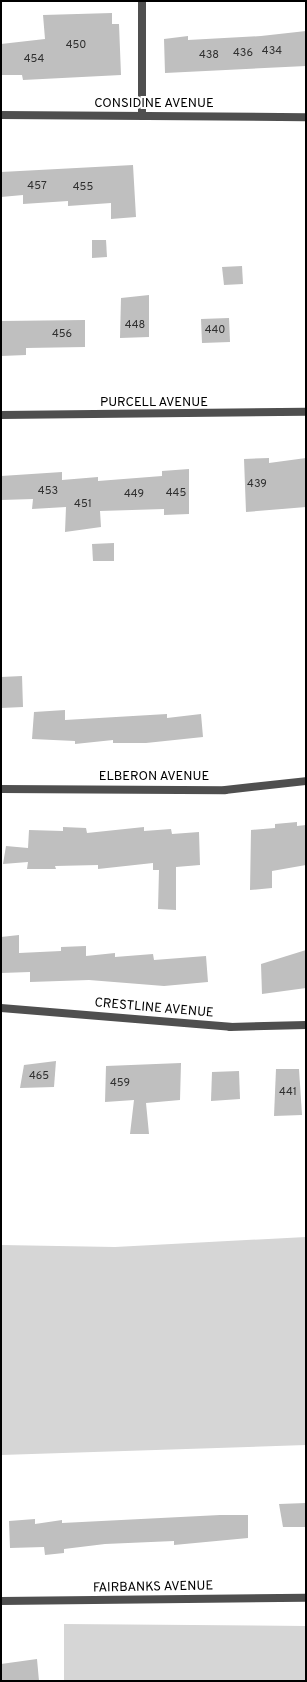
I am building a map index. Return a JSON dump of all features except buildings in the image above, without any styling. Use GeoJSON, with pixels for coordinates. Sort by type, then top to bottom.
{"type":"FeatureCollection","features":[{"type":"Feature","properties":{"kind":"street"},"geometry":{"type":"LineString","coordinates":[[142,1],[142,116]]}},
{"type":"Feature","properties":{"kind":"street","name":"CONSIDINE AVENUE"},"geometry":{"type":"LineString","coordinates":[[1,115],[306,117]]}},
{"type":"Feature","properties":{"kind":"street","name":"PURCELL AVENUE"},"geometry":{"type":"LineString","coordinates":[[1,414],[306,412]]}},
{"type":"Feature","properties":{"kind":"street","name":"ELBERON AVENUE"},"geometry":{"type":"LineString","coordinates":[[1,789],[225,790],[306,781]]}},
{"type":"Feature","properties":{"kind":"street","name":"CRESTLINE AVENUE"},"geometry":{"type":"LineString","coordinates":[[1,1008],[230,1027],[306,1025]]}},
{"type":"Feature","properties":{"kind":"street","name":"FAIRBANKS AVENUE"},"geometry":{"type":"LineString","coordinates":[[1,1601],[306,1598]]}},
{"type":"Feature","properties":{"kind":"shaded area"},"geometry":{"type":"Polygon","coordinates":[[[306,1237],[306,1445],[1,1455],[1,1245],[115,1247],[306,1237]]]}},
{"type":"Feature","properties":{"kind":"shaded area"},"geometry":{"type":"Polygon","coordinates":[[[64,1624],[306,1626],[306,1681],[64,1681],[64,1624]]]}}]}
